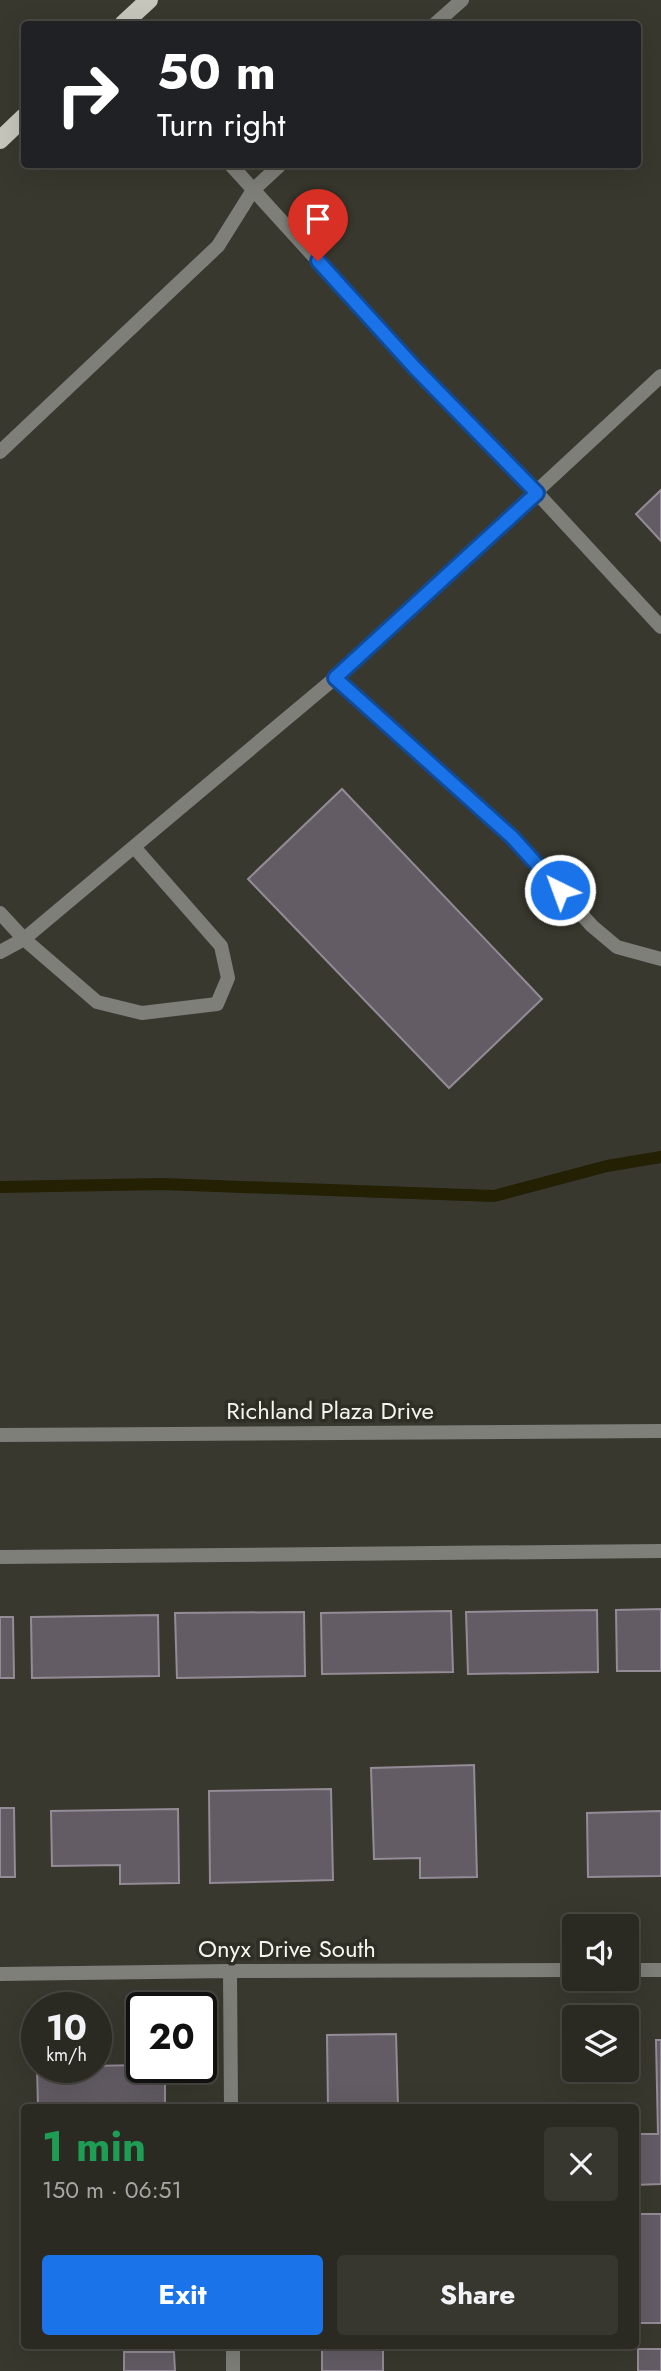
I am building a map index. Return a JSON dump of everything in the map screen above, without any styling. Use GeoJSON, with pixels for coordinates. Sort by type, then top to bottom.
{"type":"FeatureCollection","features":[{"type":"Feature","properties":{"kind":"main road"},"geometry":{"type":"LineString","coordinates":[[126,21],[149,0]]}},
{"type":"Feature","properties":{"kind":"main road"},"geometry":{"type":"LineString","coordinates":[[0,140],[21,120]]}},
{"type":"Feature","properties":{"kind":"street"},"geometry":{"type":"LineString","coordinates":[[438,21],[462,0]]}},
{"type":"Feature","properties":{"kind":"street"},"geometry":{"type":"LineString","coordinates":[[234,168],[415,368],[537,493],[661,627]]}},
{"type":"Feature","properties":{"kind":"street"},"geometry":{"type":"LineString","coordinates":[[0,452],[218,246],[253,190],[277,168]]}},
{"type":"Feature","properties":{"kind":"street"},"geometry":{"type":"LineString","coordinates":[[0,952],[24,939],[335,678],[661,376]]}},
{"type":"Feature","properties":{"kind":"street"},"geometry":{"type":"LineString","coordinates":[[335,678],[512,837],[592,926],[617,947],[661,959]]}},
{"type":"Feature","properties":{"kind":"street"},"geometry":{"type":"LineString","coordinates":[[0,913],[24,939],[97,1002],[142,1013],[217,1003],[228,978],[221,946],[134,847]]}},
{"type":"Feature","properties":{"kind":"street","name":"Richland Plaza Drive"},"geometry":{"type":"LineString","coordinates":[[0,1435],[661,1431]]}},
{"type":"Feature","properties":{"kind":"street"},"geometry":{"type":"LineString","coordinates":[[0,1557],[661,1551]]}},
{"type":"Feature","properties":{"kind":"street"},"geometry":{"type":"LineString","coordinates":[[230,1970],[231,2104]]}},
{"type":"Feature","properties":{"kind":"street","name":"Onyx Drive South"},"geometry":{"type":"LineString","coordinates":[[0,1974],[230,1970],[562,1970]]}},
{"type":"Feature","properties":{"kind":"street"},"geometry":{"type":"LineString","coordinates":[[639,1970],[661,1970]]}},
{"type":"Feature","properties":{"kind":"street"},"geometry":{"type":"LineString","coordinates":[[233,2349],[233,2371]]}},
{"type":"Feature","properties":{"kind":"building"},"geometry":{"type":"Polygon","coordinates":[[[661,490],[661,541],[636,514],[661,490]]]}},
{"type":"Feature","properties":{"kind":"building"},"geometry":{"type":"Polygon","coordinates":[[[342,789],[542,999],[449,1088],[248,879],[342,789]]]}},
{"type":"Feature","properties":{"kind":"building"},"geometry":{"type":"Polygon","coordinates":[[[661,1609],[661,1671],[617,1671],[616,1610],[661,1609]]]}},
{"type":"Feature","properties":{"kind":"building"},"geometry":{"type":"Polygon","coordinates":[[[597,1610],[598,1672],[468,1674],[466,1612],[597,1610]]]}},
{"type":"Feature","properties":{"kind":"building"},"geometry":{"type":"Polygon","coordinates":[[[451,1611],[453,1672],[322,1674],[321,1613],[451,1611]]]}},
{"type":"Feature","properties":{"kind":"building"},"geometry":{"type":"Polygon","coordinates":[[[304,1612],[305,1676],[177,1678],[175,1613],[304,1612]]]}},
{"type":"Feature","properties":{"kind":"building"},"geometry":{"type":"Polygon","coordinates":[[[158,1615],[159,1676],[32,1678],[31,1617],[158,1615]]]}},
{"type":"Feature","properties":{"kind":"building"},"geometry":{"type":"Polygon","coordinates":[[[0,1617],[13,1617],[14,1678],[0,1678],[0,1617]]]}},
{"type":"Feature","properties":{"kind":"building"},"geometry":{"type":"Polygon","coordinates":[[[474,1765],[477,1877],[420,1878],[420,1858],[374,1859],[371,1768],[474,1765]]]}},
{"type":"Feature","properties":{"kind":"building"},"geometry":{"type":"Polygon","coordinates":[[[331,1789],[333,1880],[210,1883],[209,1791],[331,1789]]]}},
{"type":"Feature","properties":{"kind":"building"},"geometry":{"type":"Polygon","coordinates":[[[0,1808],[14,1808],[15,1877],[0,1877],[0,1808]]]}},
{"type":"Feature","properties":{"kind":"building"},"geometry":{"type":"Polygon","coordinates":[[[178,1809],[179,1883],[120,1884],[120,1865],[52,1866],[51,1811],[178,1809]]]}},
{"type":"Feature","properties":{"kind":"building"},"geometry":{"type":"Polygon","coordinates":[[[661,1811],[661,1876],[588,1877],[587,1813],[661,1811]]]}},
{"type":"Feature","properties":{"kind":"building"},"geometry":{"type":"Polygon","coordinates":[[[396,2034],[398,2104],[328,2104],[327,2035],[396,2034]]]}},
{"type":"Feature","properties":{"kind":"building"},"geometry":{"type":"Polygon","coordinates":[[[656,2040],[661,2040],[661,2184],[639,2185],[639,2134],[658,2134],[656,2040]]]}},
{"type":"Feature","properties":{"kind":"building"},"geometry":{"type":"Polygon","coordinates":[[[126,2065],[126,2083],[165,2083],[165,2104],[38,2104],[37,2083],[112,2083],[112,2066],[126,2065]]]}},
{"type":"Feature","properties":{"kind":"building"},"geometry":{"type":"Polygon","coordinates":[[[639,2214],[661,2214],[661,2323],[639,2323],[639,2214]]]}},
{"type":"Feature","properties":{"kind":"building"},"geometry":{"type":"Polygon","coordinates":[[[322,2349],[383,2349],[383,2371],[322,2371],[322,2349]]]}},
{"type":"Feature","properties":{"kind":"building"},"geometry":{"type":"Polygon","coordinates":[[[638,2349],[661,2349],[661,2371],[638,2371],[638,2349]]]}},
{"type":"Feature","properties":{"kind":"building"},"geometry":{"type":"Polygon","coordinates":[[[124,2352],[174,2352],[175,2371],[124,2371],[124,2352]]]}},
{"type":"Feature","properties":{"kind":"waterway"},"geometry":{"type":"LineString","coordinates":[[0,1187],[162,1184],[494,1196],[607,1166],[661,1157]]}},
{"type":"Feature","properties":{"kind":"route"},"geometry":{"type":"LineString","coordinates":[[318,261],[415,368],[537,493],[335,678],[512,837],[560,890]]}}]}
